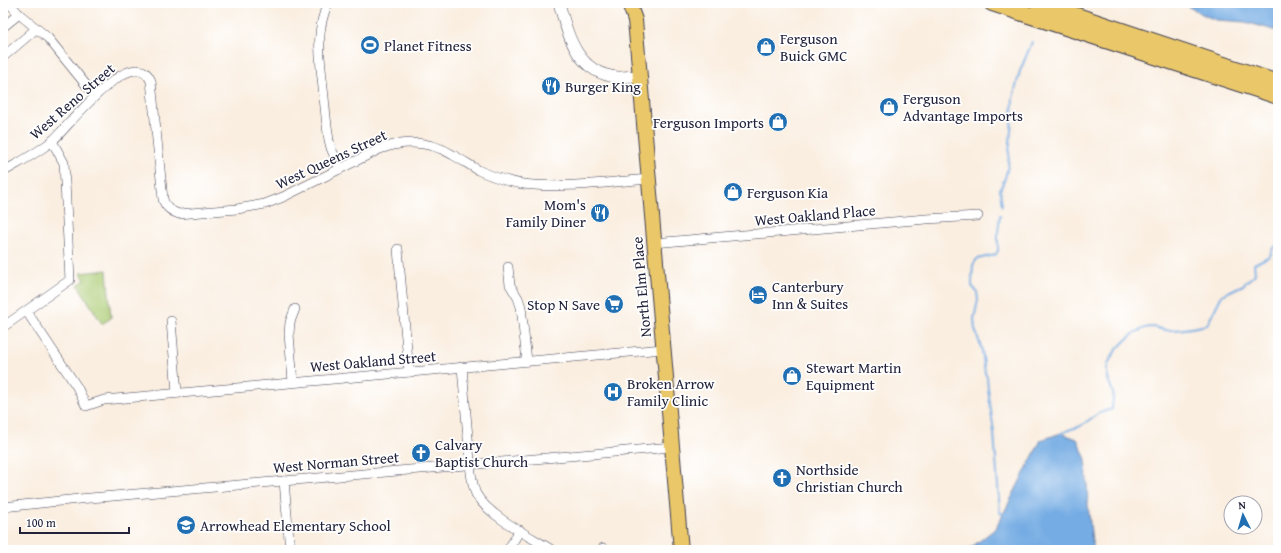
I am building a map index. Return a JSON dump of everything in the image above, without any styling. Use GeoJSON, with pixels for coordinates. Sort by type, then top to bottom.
{"type":"FeatureCollection","features":[{"type":"Feature","properties":{"kind":"highway"},"geometry":{"type":"LineString","coordinates":[[992,3],[1278,96]]}},
{"type":"Feature","properties":{"kind":"highway"},"geometry":{"type":"LineString","coordinates":[[1038,3],[1278,83]]}},
{"type":"Feature","properties":{"kind":"highway"},"geometry":{"type":"LineString","coordinates":[[1072,3],[1121,31]]}},
{"type":"Feature","properties":{"kind":"main road","name":"North Elm Place"},"geometry":{"type":"LineString","coordinates":[[629,3],[635,20],[681,550]]}},
{"type":"Feature","properties":{"kind":"main road","name":"North Elm Place"},"geometry":{"type":"LineString","coordinates":[[635,20],[638,3]]}},
{"type":"Feature","properties":{"kind":"street"},"geometry":{"type":"LineString","coordinates":[[9,3],[19,14],[48,38],[95,96]]}},
{"type":"Feature","properties":{"kind":"street"},"geometry":{"type":"LineString","coordinates":[[328,3],[322,18],[319,35],[319,50],[329,140],[340,169]]}},
{"type":"Feature","properties":{"kind":"street"},"geometry":{"type":"LineString","coordinates":[[559,3],[572,45],[578,55],[590,66],[601,73],[610,76],[640,76]]}},
{"type":"Feature","properties":{"kind":"street"},"geometry":{"type":"LineString","coordinates":[[3,27],[19,14]]}},
{"type":"Feature","properties":{"kind":"street"},"geometry":{"type":"LineString","coordinates":[[3,57],[37,28]]}},
{"type":"Feature","properties":{"kind":"street","name":"West Reno Street"},"geometry":{"type":"LineString","coordinates":[[3,172],[52,141],[95,96],[122,74],[142,71],[148,75],[152,85],[162,199],[165,205]]}},
{"type":"Feature","properties":{"kind":"street"},"geometry":{"type":"LineString","coordinates":[[3,328],[70,280],[64,163],[52,141]]}},
{"type":"Feature","properties":{"kind":"street","name":"West Queens Street"},"geometry":{"type":"LineString","coordinates":[[165,205],[172,211],[181,214],[259,206],[283,197],[370,154],[389,146],[407,143],[433,146],[444,150],[471,166],[492,176],[523,184],[555,186],[649,178]]}},
{"type":"Feature","properties":{"kind":"street","name":"West Oakland Place"},"geometry":{"type":"LineString","coordinates":[[654,243],[926,219],[978,216]]}},
{"type":"Feature","properties":{"kind":"street"},"geometry":{"type":"LineString","coordinates":[[398,249],[409,372]]}},
{"type":"Feature","properties":{"kind":"street"},"geometry":{"type":"LineString","coordinates":[[508,267],[510,285],[518,298],[521,307],[527,361]]}},
{"type":"Feature","properties":{"kind":"street"},"geometry":{"type":"LineString","coordinates":[[293,382],[289,328],[295,309]]}},
{"type":"Feature","properties":{"kind":"street","name":"West Oakland Street"},"geometry":{"type":"LineString","coordinates":[[27,312],[77,386],[86,406],[104,400],[664,349]]}},
{"type":"Feature","properties":{"kind":"street"},"geometry":{"type":"LineString","coordinates":[[171,321],[177,393]]}},
{"type":"Feature","properties":{"kind":"street"},"geometry":{"type":"LineString","coordinates":[[462,367],[473,487],[481,501],[490,511],[552,550]]}},
{"type":"Feature","properties":{"kind":"street","name":"West Norman Street"},"geometry":{"type":"LineString","coordinates":[[3,507],[672,447]]}},
{"type":"Feature","properties":{"kind":"street"},"geometry":{"type":"LineString","coordinates":[[284,481],[290,550]]}},
{"type":"Feature","properties":{"kind":"street"},"geometry":{"type":"LineString","coordinates":[[508,550],[520,530]]}},
{"type":"Feature","properties":{"kind":"green space"},"geometry":{"type":"Polygon","coordinates":[[[107,270],[111,318],[102,324],[78,285],[85,280],[80,273],[107,270]]]}},
{"type":"Feature","properties":{"kind":"water"},"geometry":{"type":"Polygon","coordinates":[[[1181,3],[1278,3],[1278,31],[1245,22],[1216,20],[1181,3]]]}},
{"type":"Feature","properties":{"kind":"water"},"geometry":{"type":"Polygon","coordinates":[[[1061,433],[1077,439],[1086,459],[1088,505],[1093,550],[968,550],[996,528],[1041,440],[1061,433]]]}},
{"type":"Feature","properties":{"kind":"waterway"},"geometry":{"type":"LineString","coordinates":[[1002,206],[1000,190],[1008,166],[1013,98],[1020,71],[1032,42]]}},
{"type":"Feature","properties":{"kind":"waterway"},"geometry":{"type":"LineString","coordinates":[[1000,215],[998,251],[995,255],[977,259],[973,265],[972,286],[977,292],[978,300],[974,319],[975,329],[982,350],[985,373],[987,377],[994,433],[1000,513],[1005,514]]}},
{"type":"Feature","properties":{"kind":"waterway"},"geometry":{"type":"LineString","coordinates":[[1060,434],[1079,427],[1099,413],[1112,409],[1113,393],[1108,378],[1107,369],[1112,356],[1124,342],[1138,331],[1145,328],[1154,327],[1164,330],[1175,330],[1207,325],[1222,295],[1243,285],[1255,274],[1254,264],[1270,256],[1273,248],[1278,245]]}},
{"type":"Feature","properties":{"kind":"place","name":"Planet Fitness"},"geometry":{"type":"Point","coordinates":[370,45]}},
{"type":"Feature","properties":{"kind":"place","name":"Ferguson Buick GMC"},"geometry":{"type":"Point","coordinates":[766,47]}},
{"type":"Feature","properties":{"kind":"place","name":"Burger King"},"geometry":{"type":"Point","coordinates":[551,86]}},
{"type":"Feature","properties":{"kind":"place","name":"Ferguson Advantage Imports"},"geometry":{"type":"Point","coordinates":[889,107]}},
{"type":"Feature","properties":{"kind":"place","name":"Ferguson Imports"},"geometry":{"type":"Point","coordinates":[778,122]}},
{"type":"Feature","properties":{"kind":"place","name":"Ferguson Kia"},"geometry":{"type":"Point","coordinates":[733,192]}},
{"type":"Feature","properties":{"kind":"place","name":"Mom's Family Diner"},"geometry":{"type":"Point","coordinates":[600,213]}},
{"type":"Feature","properties":{"kind":"place","name":"Canterbury Inn & Suites"},"geometry":{"type":"Point","coordinates":[758,295]}},
{"type":"Feature","properties":{"kind":"place","name":"Stop N Save"},"geometry":{"type":"Point","coordinates":[614,304]}},
{"type":"Feature","properties":{"kind":"place","name":"Stewart Martin Equipment"},"geometry":{"type":"Point","coordinates":[792,376]}},
{"type":"Feature","properties":{"kind":"place","name":"Broken Arrow Family Clinic"},"geometry":{"type":"Point","coordinates":[613,392]}},
{"type":"Feature","properties":{"kind":"place","name":"Calvary Baptist Church"},"geometry":{"type":"Point","coordinates":[421,453]}},
{"type":"Feature","properties":{"kind":"place","name":"Northside Christian Church"},"geometry":{"type":"Point","coordinates":[782,478]}},
{"type":"Feature","properties":{"kind":"place","name":"Arrowhead Elementary School"},"geometry":{"type":"Point","coordinates":[186,525]}}]}
